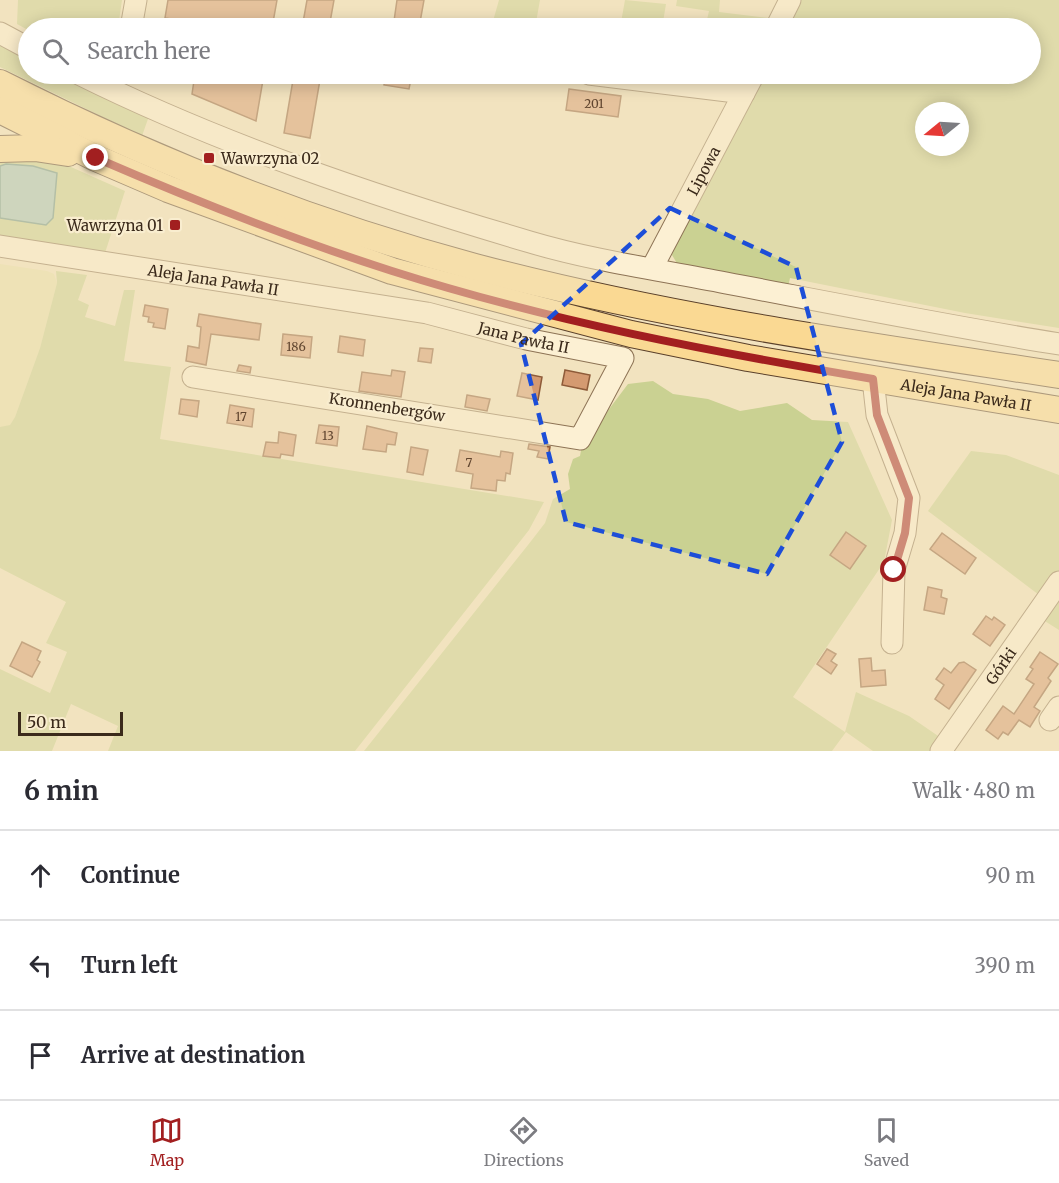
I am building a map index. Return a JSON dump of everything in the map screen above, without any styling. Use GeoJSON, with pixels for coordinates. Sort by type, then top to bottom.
{"type":"FeatureCollection","features":[{"type":"Feature","properties":{"kind":"main road"},"geometry":{"type":"LineString","coordinates":[[0,83],[154,156],[234,189],[387,242],[476,267],[643,306],[1059,375]]}},
{"type":"Feature","properties":{"kind":"main road"},"geometry":{"type":"LineString","coordinates":[[0,110],[96,158]]}},
{"type":"Feature","properties":{"kind":"main road"},"geometry":{"type":"LineString","coordinates":[[0,149],[35,148],[96,158]]}},
{"type":"Feature","properties":{"kind":"main road","name":"Aleja Jana Pawła II"},"geometry":{"type":"LineString","coordinates":[[96,158],[247,219],[392,271],[631,334],[748,358],[1059,410]]}},
{"type":"Feature","properties":{"kind":"street"},"geometry":{"type":"LineString","coordinates":[[133,18],[136,0]]}},
{"type":"Feature","properties":{"kind":"street"},"geometry":{"type":"LineString","coordinates":[[781,18],[790,0]]}},
{"type":"Feature","properties":{"kind":"street"},"geometry":{"type":"LineString","coordinates":[[0,33],[18,43]]}},
{"type":"Feature","properties":{"kind":"street"},"geometry":{"type":"LineString","coordinates":[[123,84],[248,148],[354,186],[532,243],[944,325],[1059,344]]}},
{"type":"Feature","properties":{"kind":"street"},"geometry":{"type":"LineString","coordinates":[[671,84],[744,93]]}},
{"type":"Feature","properties":{"kind":"street","name":"Lipowa"},"geometry":{"type":"LineString","coordinates":[[652,268],[749,84]]}},
{"type":"Feature","properties":{"kind":"street","name":"Aleja Jana Pawła II"},"geometry":{"type":"LineString","coordinates":[[0,246],[427,313]]}},
{"type":"Feature","properties":{"kind":"street","name":"Jana Pawła II"},"geometry":{"type":"LineString","coordinates":[[427,313],[526,339],[623,358],[579,439]]}},
{"type":"Feature","properties":{"kind":"street","name":"Kronnenbergów"},"geometry":{"type":"LineString","coordinates":[[193,377],[579,439]]}},
{"type":"Feature","properties":{"kind":"street"},"geometry":{"type":"LineString","coordinates":[[873,379],[877,415],[909,498],[905,533],[894,570],[892,643]]}},
{"type":"Feature","properties":{"kind":"street","name":"Górki"},"geometry":{"type":"LineString","coordinates":[[941,751],[1059,582]]}},
{"type":"Feature","properties":{"kind":"highlighted area"},"geometry":{"type":"Polygon","coordinates":[[[670,208],[796,267],[842,442],[767,574],[566,522],[521,344],[670,208]]]}},
{"type":"Feature","properties":{"kind":"shaded area"},"geometry":{"type":"Polygon","coordinates":[[[0,264],[47,271],[54,274],[57,283],[40,348],[15,417],[10,425],[3,427],[0,427],[0,264]]]}},
{"type":"Feature","properties":{"kind":"green space"},"geometry":{"type":"Polygon","coordinates":[[[18,0],[122,0],[119,18],[18,18],[17,24],[18,0]]]}},
{"type":"Feature","properties":{"kind":"green space"},"geometry":{"type":"Polygon","coordinates":[[[499,0],[540,0],[537,18],[494,18],[499,0]]]}},
{"type":"Feature","properties":{"kind":"green space"},"geometry":{"type":"Polygon","coordinates":[[[625,0],[666,4],[664,18],[622,18],[625,0]]]}},
{"type":"Feature","properties":{"kind":"green space"},"geometry":{"type":"Polygon","coordinates":[[[677,0],[720,0],[719,12],[769,18],[707,18],[709,11],[676,6],[677,0]]]}},
{"type":"Feature","properties":{"kind":"green space"},"geometry":{"type":"Polygon","coordinates":[[[798,0],[1059,0],[1059,328],[965,313],[790,278],[788,287],[678,265],[672,255],[673,245],[755,84],[1041,84],[1041,18],[788,18],[798,0]]]}},
{"type":"Feature","properties":{"kind":"green space"},"geometry":{"type":"Polygon","coordinates":[[[0,43],[18,52],[18,76],[0,67],[0,43]]]}},
{"type":"Feature","properties":{"kind":"green space"},"geometry":{"type":"Polygon","coordinates":[[[35,84],[82,84],[149,116],[142,136],[35,84]]]}},
{"type":"Feature","properties":{"kind":"green space"},"geometry":{"type":"Polygon","coordinates":[[[0,155],[62,163],[125,191],[104,256],[0,242],[0,155]]]}},
{"type":"Feature","properties":{"kind":"green space"},"geometry":{"type":"Polygon","coordinates":[[[56,271],[87,275],[78,300],[89,305],[85,317],[115,326],[124,290],[135,290],[124,361],[171,367],[160,439],[544,502],[529,530],[355,751],[108,751],[118,726],[71,704],[52,751],[0,751],[0,669],[50,693],[67,652],[46,643],[66,602],[0,568],[0,427],[10,425],[15,417],[40,348],[57,283],[56,271]]]}},
{"type":"Feature","properties":{"kind":"green space"},"geometry":{"type":"Polygon","coordinates":[[[653,381],[673,394],[708,399],[740,411],[787,403],[812,420],[848,422],[892,520],[884,562],[793,697],[845,732],[856,692],[909,716],[944,740],[936,751],[873,751],[846,732],[832,751],[364,751],[545,523],[553,499],[570,489],[568,474],[573,459],[580,456],[582,445],[628,384],[653,381]]]}},
{"type":"Feature","properties":{"kind":"green space"},"geometry":{"type":"Polygon","coordinates":[[[971,451],[1006,455],[1059,475],[1059,575],[1043,598],[928,511],[971,451]]]}},
{"type":"Feature","properties":{"kind":"green space"},"geometry":{"type":"Polygon","coordinates":[[[1059,591],[1059,630],[1040,618],[1059,591]]]}},
{"type":"Feature","properties":{"kind":"water"},"geometry":{"type":"Polygon","coordinates":[[[6,164],[33,166],[57,173],[53,218],[46,225],[0,218],[0,166],[6,164]]]}},
{"type":"Feature","properties":{"kind":"building"},"geometry":{"type":"Polygon","coordinates":[[[168,0],[277,0],[274,18],[165,18],[168,0]]]}},
{"type":"Feature","properties":{"kind":"building"},"geometry":{"type":"Polygon","coordinates":[[[307,0],[334,0],[331,18],[304,18],[307,0]]]}},
{"type":"Feature","properties":{"kind":"building"},"geometry":{"type":"Polygon","coordinates":[[[397,0],[424,0],[421,18],[394,18],[397,0]]]}},
{"type":"Feature","properties":{"kind":"building"},"geometry":{"type":"Polygon","coordinates":[[[194,84],[262,84],[256,121],[192,94],[194,84]]]}},
{"type":"Feature","properties":{"kind":"building"},"geometry":{"type":"Polygon","coordinates":[[[292,84],[319,84],[310,138],[284,133],[292,84]]]}},
{"type":"Feature","properties":{"kind":"building"},"geometry":{"type":"Polygon","coordinates":[[[384,84],[410,84],[409,89],[384,84]]]}},
{"type":"Feature","properties":{"kind":"building"},"geometry":{"type":"Polygon","coordinates":[[[569,89],[621,96],[618,117],[566,110],[569,89]]]}},
{"type":"Feature","properties":{"kind":"building"},"geometry":{"type":"Polygon","coordinates":[[[145,305],[168,309],[165,329],[153,327],[154,323],[148,322],[149,317],[143,316],[145,305]]]}},
{"type":"Feature","properties":{"kind":"building"},"geometry":{"type":"Polygon","coordinates":[[[199,314],[261,324],[259,340],[211,334],[206,365],[186,361],[188,346],[199,348],[201,327],[197,326],[199,314]]]}},
{"type":"Feature","properties":{"kind":"building"},"geometry":{"type":"Polygon","coordinates":[[[283,334],[312,337],[310,358],[281,355],[283,334]]]}},
{"type":"Feature","properties":{"kind":"building"},"geometry":{"type":"Polygon","coordinates":[[[340,336],[365,340],[363,356],[338,352],[340,336]]]}},
{"type":"Feature","properties":{"kind":"building"},"geometry":{"type":"Polygon","coordinates":[[[420,348],[433,349],[431,363],[418,361],[420,348]]]}},
{"type":"Feature","properties":{"kind":"building"},"geometry":{"type":"Polygon","coordinates":[[[239,365],[251,367],[250,373],[237,371],[239,365]]]}},
{"type":"Feature","properties":{"kind":"building"},"geometry":{"type":"Polygon","coordinates":[[[392,370],[405,372],[401,397],[359,391],[362,372],[391,376],[392,370]]]}},
{"type":"Feature","properties":{"kind":"building"},"geometry":{"type":"Polygon","coordinates":[[[565,370],[590,375],[587,390],[562,385],[565,370]]]}},
{"type":"Feature","properties":{"kind":"building"},"geometry":{"type":"Polygon","coordinates":[[[522,373],[542,377],[538,400],[517,396],[522,373]]]}},
{"type":"Feature","properties":{"kind":"building"},"geometry":{"type":"Polygon","coordinates":[[[467,395],[490,399],[487,411],[465,407],[467,395]]]}},
{"type":"Feature","properties":{"kind":"building"},"geometry":{"type":"Polygon","coordinates":[[[181,399],[199,401],[197,417],[179,414],[181,399]]]}},
{"type":"Feature","properties":{"kind":"building"},"geometry":{"type":"Polygon","coordinates":[[[230,405],[254,409],[252,427],[227,423],[230,405]]]}},
{"type":"Feature","properties":{"kind":"building"},"geometry":{"type":"Polygon","coordinates":[[[319,425],[339,427],[337,446],[316,443],[319,425]]]}},
{"type":"Feature","properties":{"kind":"building"},"geometry":{"type":"Polygon","coordinates":[[[367,426],[397,433],[395,445],[387,444],[386,452],[363,449],[367,426]]]}},
{"type":"Feature","properties":{"kind":"building"},"geometry":{"type":"Polygon","coordinates":[[[279,432],[296,435],[293,456],[281,454],[280,458],[263,456],[266,442],[278,443],[279,432]]]}},
{"type":"Feature","properties":{"kind":"building"},"geometry":{"type":"Polygon","coordinates":[[[529,444],[550,447],[548,459],[537,457],[539,451],[528,449],[529,444]]]}},
{"type":"Feature","properties":{"kind":"building"},"geometry":{"type":"Polygon","coordinates":[[[411,447],[428,450],[423,475],[407,472],[411,447]]]}},
{"type":"Feature","properties":{"kind":"building"},"geometry":{"type":"Polygon","coordinates":[[[460,450],[500,457],[501,451],[513,453],[510,474],[506,473],[505,481],[497,480],[496,491],[471,488],[473,474],[456,471],[460,450]]]}},
{"type":"Feature","properties":{"kind":"building"},"geometry":{"type":"Polygon","coordinates":[[[846,532],[866,546],[850,569],[830,555],[846,532]]]}},
{"type":"Feature","properties":{"kind":"building"},"geometry":{"type":"Polygon","coordinates":[[[942,533],[976,558],[965,574],[930,549],[942,533]]]}},
{"type":"Feature","properties":{"kind":"building"},"geometry":{"type":"Polygon","coordinates":[[[928,587],[942,590],[941,597],[947,599],[944,614],[924,610],[928,587]]]}},
{"type":"Feature","properties":{"kind":"building"},"geometry":{"type":"Polygon","coordinates":[[[986,616],[992,620],[994,617],[1005,625],[990,646],[973,634],[986,616]]]}},
{"type":"Feature","properties":{"kind":"building"},"geometry":{"type":"Polygon","coordinates":[[[22,642],[41,651],[37,660],[40,662],[32,677],[10,666],[22,642]]]}},
{"type":"Feature","properties":{"kind":"building"},"geometry":{"type":"Polygon","coordinates":[[[827,649],[836,654],[831,661],[837,665],[831,674],[817,664],[827,649]]]}},
{"type":"Feature","properties":{"kind":"building"},"geometry":{"type":"Polygon","coordinates":[[[1040,652],[1058,664],[1048,678],[1051,681],[1034,707],[1040,711],[1030,727],[1019,720],[1008,735],[1003,732],[998,739],[986,730],[1003,706],[1014,714],[1034,684],[1026,679],[1033,669],[1030,667],[1040,652]]]}},
{"type":"Feature","properties":{"kind":"building"},"geometry":{"type":"Polygon","coordinates":[[[871,658],[872,671],[885,670],[886,685],[861,687],[859,659],[871,658]]]}},
{"type":"Feature","properties":{"kind":"building"},"geometry":{"type":"Polygon","coordinates":[[[964,662],[976,670],[949,709],[935,699],[944,685],[936,679],[944,668],[951,673],[959,663],[964,662]]]}},
{"type":"Feature","properties":{"kind":"place","name":"Wawrzyna 02"},"geometry":{"type":"Point","coordinates":[209,158]}},
{"type":"Feature","properties":{"kind":"place","name":"Wawrzyna 01"},"geometry":{"type":"Point","coordinates":[175,225]}},
{"type":"Feature","properties":{"kind":"route"},"geometry":{"type":"LineString","coordinates":[[96,158],[168,189],[392,271],[631,334],[748,358],[873,379],[877,415],[909,498],[905,533],[894,570]]}}]}
